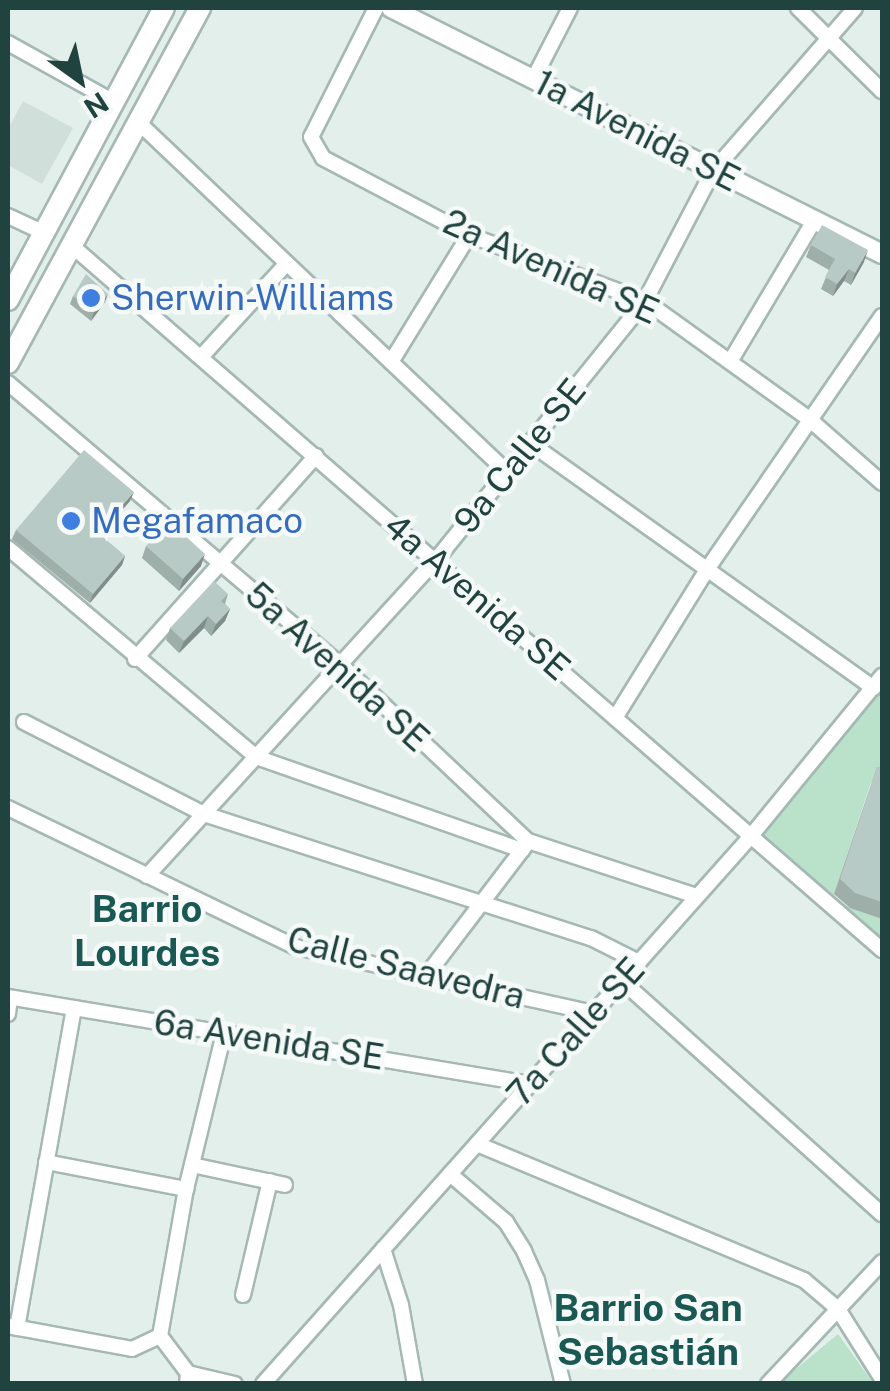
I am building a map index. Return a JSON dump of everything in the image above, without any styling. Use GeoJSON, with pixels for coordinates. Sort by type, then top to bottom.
{"type":"FeatureCollection","features":[{"type":"Feature","properties":{"kind":"main road"},"geometry":{"type":"LineString","coordinates":[[8,300],[164,8]]}},
{"type":"Feature","properties":{"kind":"main road"},"geometry":{"type":"LineString","coordinates":[[8,362],[200,8]]}},
{"type":"Feature","properties":{"kind":"street","name":"2a Avenida SE"},"geometry":{"type":"LineString","coordinates":[[376,8],[310,137],[323,158],[469,235],[644,301],[731,360],[882,483]]}},
{"type":"Feature","properties":{"kind":"street","name":"1a Avenida SE"},"geometry":{"type":"LineString","coordinates":[[392,8],[882,254]]}},
{"type":"Feature","properties":{"kind":"street"},"geometry":{"type":"LineString","coordinates":[[534,78],[570,8]]}},
{"type":"Feature","properties":{"kind":"street"},"geometry":{"type":"LineString","coordinates":[[798,8],[882,91]]}},
{"type":"Feature","properties":{"kind":"street","name":"9a Calle SE"},"geometry":{"type":"LineString","coordinates":[[147,876],[436,560],[644,301],[713,172],[855,8]]}},
{"type":"Feature","properties":{"kind":"street"},"geometry":{"type":"LineString","coordinates":[[8,43],[114,102]]}},
{"type":"Feature","properties":{"kind":"street"},"geometry":{"type":"LineString","coordinates":[[138,122],[507,472]]}},
{"type":"Feature","properties":{"kind":"street"},"geometry":{"type":"LineString","coordinates":[[8,216],[44,233]]}},
{"type":"Feature","properties":{"kind":"street"},"geometry":{"type":"LineString","coordinates":[[731,360],[814,221]]}},
{"type":"Feature","properties":{"kind":"street"},"geometry":{"type":"LineString","coordinates":[[391,362],[469,235]]}},
{"type":"Feature","properties":{"kind":"street","name":"4a Avenida SE"},"geometry":{"type":"LineString","coordinates":[[71,245],[882,950]]}},
{"type":"Feature","properties":{"kind":"street"},"geometry":{"type":"LineString","coordinates":[[201,357],[287,263]]}},
{"type":"Feature","properties":{"kind":"street"},"geometry":{"type":"LineString","coordinates":[[615,718],[708,568],[882,316]]}},
{"type":"Feature","properties":{"kind":"street","name":"5a Avenida SE"},"geometry":{"type":"LineString","coordinates":[[8,383],[340,665],[525,846],[696,896]]}},
{"type":"Feature","properties":{"kind":"street"},"geometry":{"type":"LineString","coordinates":[[530,444],[878,682]]}},
{"type":"Feature","properties":{"kind":"street"},"geometry":{"type":"LineString","coordinates":[[135,660],[316,456]]}},
{"type":"Feature","properties":{"kind":"street"},"geometry":{"type":"LineString","coordinates":[[8,548],[135,660],[256,757],[525,846],[426,976]]}},
{"type":"Feature","properties":{"kind":"street","name":"7a Calle SE"},"geometry":{"type":"LineString","coordinates":[[264,1384],[751,836],[878,682]]}},
{"type":"Feature","properties":{"kind":"street"},"geometry":{"type":"LineString","coordinates":[[24,722],[204,814],[591,938],[639,962]]}},
{"type":"Feature","properties":{"kind":"street","name":"Calle Saavedra"},"geometry":{"type":"LineString","coordinates":[[8,808],[296,946],[593,1014]]}},
{"type":"Feature","properties":{"kind":"street"},"geometry":{"type":"LineString","coordinates":[[622,981],[882,1214]]}},
{"type":"Feature","properties":{"kind":"street"},"geometry":{"type":"LineString","coordinates":[[8,1014],[9,998]]}},
{"type":"Feature","properties":{"kind":"street","name":"6a Avenida SE"},"geometry":{"type":"LineString","coordinates":[[9,998],[530,1084]]}},
{"type":"Feature","properties":{"kind":"street"},"geometry":{"type":"LineString","coordinates":[[74,1008],[12,1326],[132,1350],[160,1336]]}},
{"type":"Feature","properties":{"kind":"street"},"geometry":{"type":"LineString","coordinates":[[224,1033],[186,1190],[160,1336],[188,1378],[235,1384]]}},
{"type":"Feature","properties":{"kind":"street"},"geometry":{"type":"LineString","coordinates":[[477,1144],[804,1280],[838,1309],[882,1379]]}},
{"type":"Feature","properties":{"kind":"street"},"geometry":{"type":"LineString","coordinates":[[46,1162],[186,1190]]}},
{"type":"Feature","properties":{"kind":"street"},"geometry":{"type":"LineString","coordinates":[[192,1165],[278,1183],[244,1295]]}},
{"type":"Feature","properties":{"kind":"street"},"geometry":{"type":"LineString","coordinates":[[450,1174],[506,1222],[524,1251],[537,1280],[563,1384]]}},
{"type":"Feature","properties":{"kind":"street"},"geometry":{"type":"LineString","coordinates":[[383,1249],[402,1305],[416,1384]]}},
{"type":"Feature","properties":{"kind":"street"},"geometry":{"type":"LineString","coordinates":[[768,1384],[882,1262]]}},
{"type":"Feature","properties":{"kind":"shaded area"},"geometry":{"type":"Polygon","coordinates":[[[23,101],[73,128],[42,184],[8,165],[8,129],[23,101]]]}},
{"type":"Feature","properties":{"kind":"green space"},"geometry":{"type":"Polygon","coordinates":[[[882,682],[882,785],[871,782],[832,901],[882,919],[882,940],[832,902],[757,835],[882,682]]]}},
{"type":"Feature","properties":{"kind":"green space"},"geometry":{"type":"Polygon","coordinates":[[[838,1334],[873,1383],[779,1383],[838,1334]]]}},
{"type":"Feature","properties":{"kind":"building"},"geometry":{"type":"Polygon","coordinates":[[[822,225],[868,250],[855,273],[849,269],[837,284],[825,277],[835,259],[811,245],[822,225]]]}},
{"type":"Feature","properties":{"kind":"building"},"geometry":{"type":"Polygon","coordinates":[[[86,274],[108,294],[94,312],[73,296],[86,274]]]}},
{"type":"Feature","properties":{"kind":"building","name":"Megafamaco"},"geometry":{"type":"Polygon","coordinates":[[[84,450],[134,492],[98,533],[125,556],[93,594],[16,530],[84,450]]]}},
{"type":"Feature","properties":{"kind":"building"},"geometry":{"type":"Polygon","coordinates":[[[169,521],[205,554],[183,579],[146,546],[169,521]]]}},
{"type":"Feature","properties":{"kind":"building"},"geometry":{"type":"Polygon","coordinates":[[[214,581],[228,594],[221,601],[230,609],[216,624],[208,616],[184,641],[170,628],[214,581]]]}},
{"type":"Feature","properties":{"kind":"building"},"geometry":{"type":"Polygon","coordinates":[[[877,767],[882,768],[882,902],[855,893],[840,879],[877,767]]]}},
{"type":"Feature","properties":{"kind":"place","name":"Sherwin-Williams"},"geometry":{"type":"Point","coordinates":[91,298]}},
{"type":"Feature","properties":{"kind":"place","name":"Megafamaco"},"geometry":{"type":"Point","coordinates":[71,521]}},
{"type":"Feature","properties":{"kind":"district","name":"Barrio Lourdes"},"geometry":{"type":"Point","coordinates":[147,931]}},
{"type":"Feature","properties":{"kind":"district","name":"Barrio San Sebastián"},"geometry":{"type":"Point","coordinates":[648,1330]}}]}
